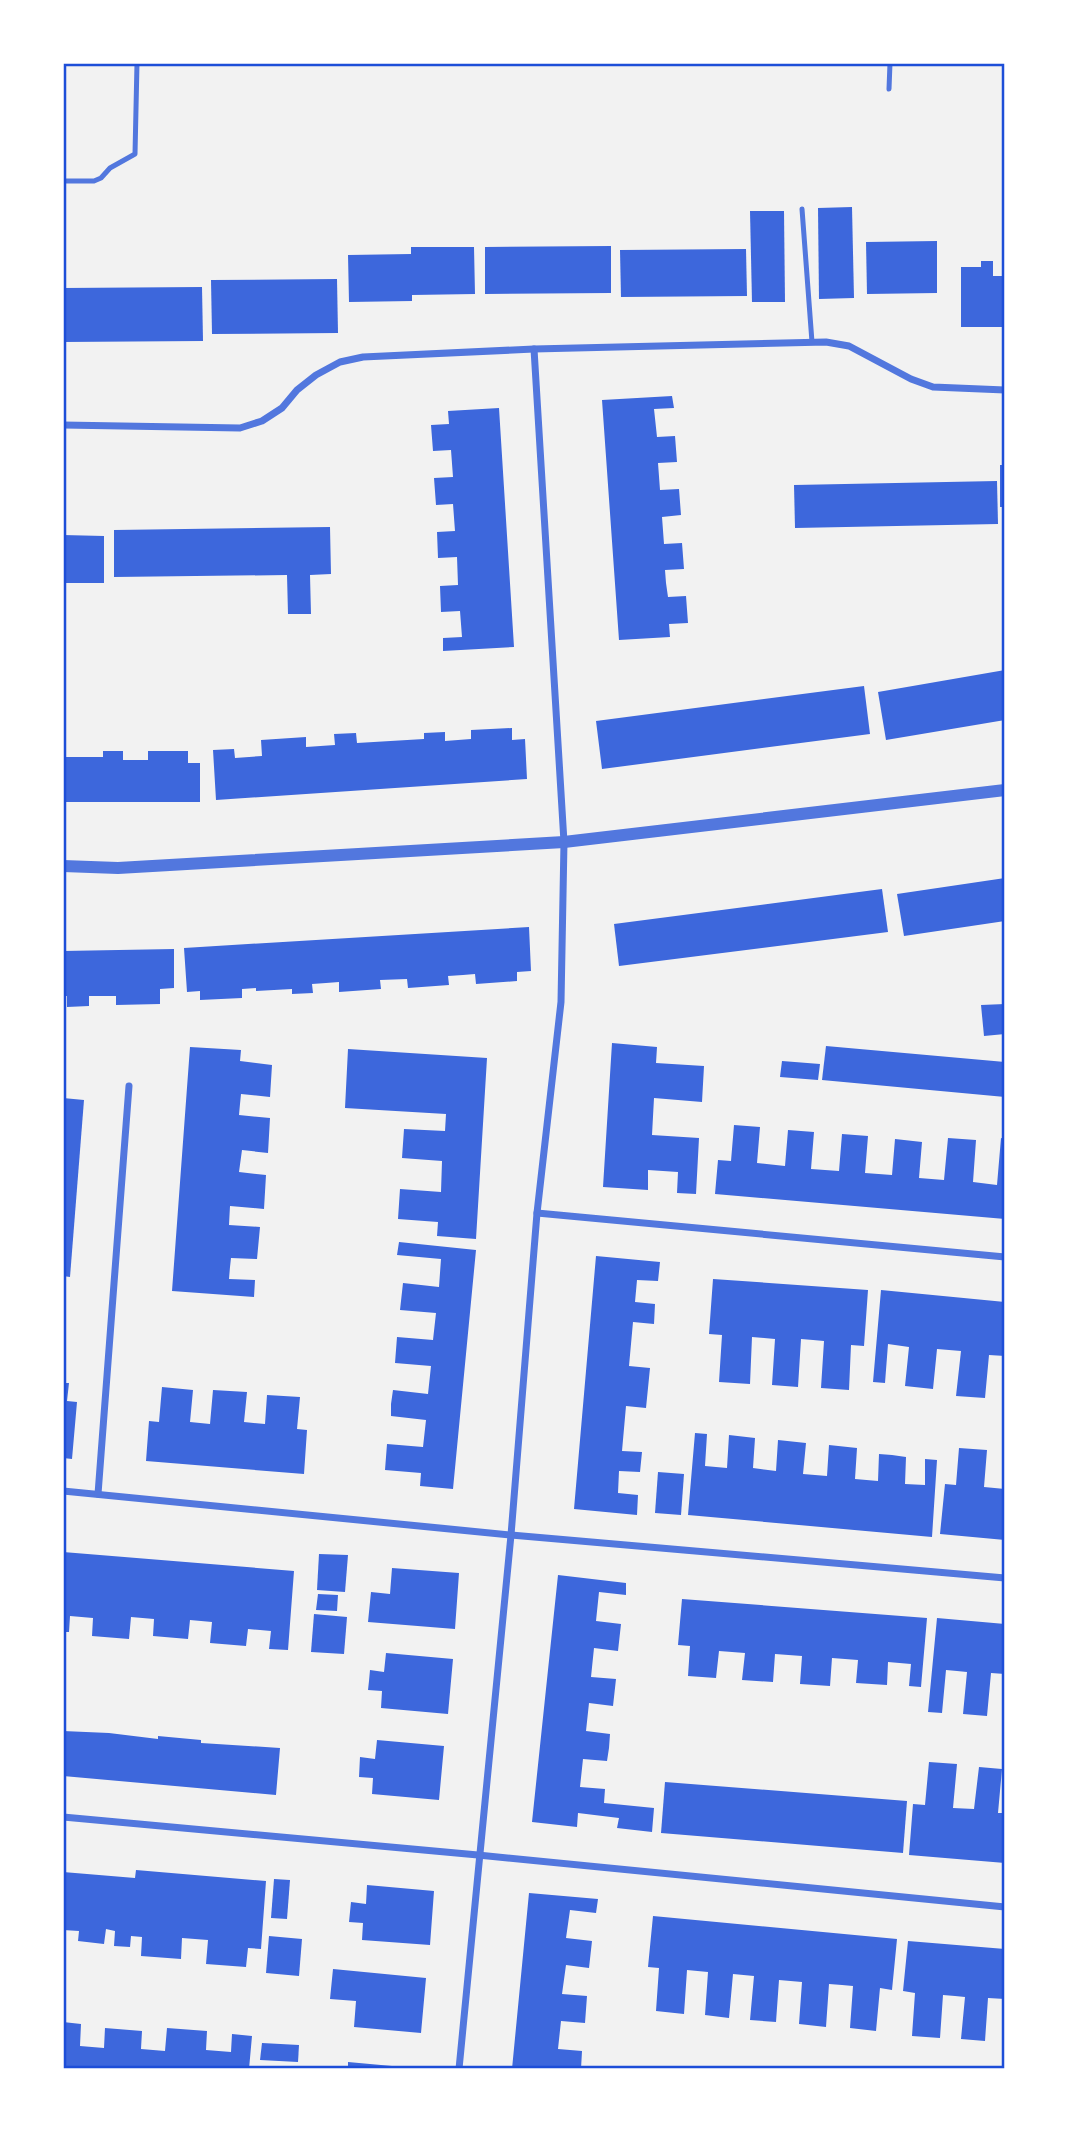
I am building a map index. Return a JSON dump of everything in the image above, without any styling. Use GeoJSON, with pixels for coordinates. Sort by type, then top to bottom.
{"type":"FeatureCollection","features":[{"type":"Feature","properties":{"kind":"street"},"geometry":{"type":"LineString","coordinates":[[63,425],[240,428],[262,421],[282,408],[297,390],[316,375],[340,362],[386,355],[534,349],[812,342],[849,346],[911,379],[933,387],[1005,390]]}},
{"type":"Feature","properties":{"kind":"street"},"geometry":{"type":"LineString","coordinates":[[459,2069],[511,1535],[537,1213],[562,1002],[564,842],[534,349]]}},
{"type":"Feature","properties":{"kind":"street"},"geometry":{"type":"LineString","coordinates":[[63,866],[118,868],[564,842],[1005,790]]}},
{"type":"Feature","properties":{"kind":"street"},"geometry":{"type":"LineString","coordinates":[[98,1494],[129,1086]]}},
{"type":"Feature","properties":{"kind":"street"},"geometry":{"type":"LineString","coordinates":[[537,1213],[1005,1257]]}},
{"type":"Feature","properties":{"kind":"street"},"geometry":{"type":"LineString","coordinates":[[63,1491],[511,1535],[1005,1578]]}},
{"type":"Feature","properties":{"kind":"street"},"geometry":{"type":"LineString","coordinates":[[63,1817],[1005,1907]]}},
{"type":"Feature","properties":{"kind":"lane"},"geometry":{"type":"LineString","coordinates":[[63,181],[94,181],[135,153],[137,63]]}},
{"type":"Feature","properties":{"kind":"lane"},"geometry":{"type":"LineString","coordinates":[[889,89],[890,63]]}},
{"type":"Feature","properties":{"kind":"lane"},"geometry":{"type":"LineString","coordinates":[[802,209],[812,342]]}},
{"type":"Feature","properties":{"kind":"building"},"geometry":{"type":"Polygon","coordinates":[[[852,207],[854,298],[819,299],[818,208],[852,207]]]}},
{"type":"Feature","properties":{"kind":"building"},"geometry":{"type":"Polygon","coordinates":[[[750,211],[784,211],[785,302],[752,302],[750,211]]]}},
{"type":"Feature","properties":{"kind":"building"},"geometry":{"type":"Polygon","coordinates":[[[937,241],[937,293],[867,294],[866,242],[937,241]]]}},
{"type":"Feature","properties":{"kind":"building"},"geometry":{"type":"Polygon","coordinates":[[[611,246],[611,293],[485,294],[485,247],[611,246]]]}},
{"type":"Feature","properties":{"kind":"building"},"geometry":{"type":"Polygon","coordinates":[[[411,247],[474,247],[475,294],[412,295],[412,301],[349,302],[348,255],[411,254],[411,247]]]}},
{"type":"Feature","properties":{"kind":"building"},"geometry":{"type":"Polygon","coordinates":[[[746,249],[747,296],[621,297],[620,250],[746,249]]]}},
{"type":"Feature","properties":{"kind":"building"},"geometry":{"type":"Polygon","coordinates":[[[981,261],[993,261],[993,276],[1005,276],[1005,327],[961,327],[961,267],[981,267],[981,261]]]}},
{"type":"Feature","properties":{"kind":"building"},"geometry":{"type":"Polygon","coordinates":[[[337,279],[338,333],[212,334],[211,280],[337,279]]]}},
{"type":"Feature","properties":{"kind":"building"},"geometry":{"type":"Polygon","coordinates":[[[202,287],[203,341],[63,342],[63,288],[202,287]]]}},
{"type":"Feature","properties":{"kind":"building"},"geometry":{"type":"Polygon","coordinates":[[[672,396],[674,408],[654,409],[657,437],[675,436],[677,462],[658,463],[660,490],[679,489],[681,515],[662,517],[664,544],[682,543],[684,569],[665,570],[668,597],[686,596],[688,623],[669,624],[670,637],[619,640],[602,400],[672,396]]]}},
{"type":"Feature","properties":{"kind":"building"},"geometry":{"type":"Polygon","coordinates":[[[499,408],[514,647],[443,651],[443,638],[462,637],[460,611],[441,612],[440,586],[458,585],[457,557],[438,558],[437,532],[455,531],[453,504],[436,505],[434,478],[453,477],[451,450],[433,451],[431,425],[449,424],[448,411],[499,408]]]}},
{"type":"Feature","properties":{"kind":"building"},"geometry":{"type":"Polygon","coordinates":[[[1000,465],[1005,465],[1005,507],[1000,507],[1000,465]]]}},
{"type":"Feature","properties":{"kind":"building"},"geometry":{"type":"Polygon","coordinates":[[[997,481],[998,524],[795,528],[794,485],[997,481]]]}},
{"type":"Feature","properties":{"kind":"building"},"geometry":{"type":"Polygon","coordinates":[[[330,527],[331,574],[310,575],[311,614],[288,614],[287,575],[114,577],[114,530],[330,527]]]}},
{"type":"Feature","properties":{"kind":"building"},"geometry":{"type":"Polygon","coordinates":[[[63,535],[104,536],[104,583],[63,583],[63,535]]]}},
{"type":"Feature","properties":{"kind":"building"},"geometry":{"type":"Polygon","coordinates":[[[1005,670],[1005,720],[886,740],[878,692],[1005,670]]]}},
{"type":"Feature","properties":{"kind":"building"},"geometry":{"type":"Polygon","coordinates":[[[864,686],[870,734],[602,769],[596,721],[864,686]]]}},
{"type":"Feature","properties":{"kind":"building"},"geometry":{"type":"Polygon","coordinates":[[[512,728],[512,740],[525,739],[527,779],[216,800],[213,750],[234,749],[235,758],[262,756],[261,740],[306,737],[306,747],[335,745],[334,734],[356,733],[357,743],[424,739],[424,733],[445,732],[445,741],[471,739],[471,730],[512,728]]]}},
{"type":"Feature","properties":{"kind":"building"},"geometry":{"type":"Polygon","coordinates":[[[103,751],[123,751],[123,760],[148,760],[148,751],[188,751],[188,763],[200,763],[200,802],[63,802],[63,757],[103,757],[103,751]]]}},
{"type":"Feature","properties":{"kind":"building"},"geometry":{"type":"Polygon","coordinates":[[[1005,878],[1005,921],[904,936],[897,894],[1005,878]]]}},
{"type":"Feature","properties":{"kind":"building"},"geometry":{"type":"Polygon","coordinates":[[[882,889],[888,932],[619,966],[614,924],[882,889]]]}},
{"type":"Feature","properties":{"kind":"building"},"geometry":{"type":"Polygon","coordinates":[[[529,927],[531,971],[517,972],[517,981],[476,984],[475,974],[448,976],[449,985],[408,988],[407,979],[380,980],[381,989],[339,992],[339,982],[312,984],[313,993],[292,994],[292,989],[256,991],[256,988],[242,989],[242,998],[200,1000],[200,991],[187,992],[184,948],[529,927]]]}},
{"type":"Feature","properties":{"kind":"building"},"geometry":{"type":"Polygon","coordinates":[[[174,949],[174,988],[160,989],[160,1004],[116,1005],[116,996],[89,996],[89,1006],[67,1007],[67,996],[63,996],[63,951],[174,949]]]}},
{"type":"Feature","properties":{"kind":"building"},"geometry":{"type":"Polygon","coordinates":[[[1005,1004],[1005,1034],[984,1036],[981,1005],[1005,1004]]]}},
{"type":"Feature","properties":{"kind":"building"},"geometry":{"type":"Polygon","coordinates":[[[612,1043],[657,1047],[656,1063],[704,1066],[702,1102],[654,1098],[652,1135],[699,1138],[696,1194],[677,1193],[678,1172],[648,1170],[648,1190],[603,1187],[612,1043]]]}},
{"type":"Feature","properties":{"kind":"building"},"geometry":{"type":"Polygon","coordinates":[[[826,1046],[1005,1062],[1005,1097],[822,1080],[826,1046]]]}},
{"type":"Feature","properties":{"kind":"building"},"geometry":{"type":"Polygon","coordinates":[[[190,1047],[241,1050],[240,1061],[272,1065],[270,1097],[241,1094],[239,1115],[270,1118],[268,1153],[242,1150],[239,1172],[266,1175],[264,1209],[230,1206],[229,1225],[260,1227],[257,1259],[231,1258],[230,1267],[229,1279],[255,1280],[254,1297],[172,1291],[190,1047]]]}},
{"type":"Feature","properties":{"kind":"building"},"geometry":{"type":"Polygon","coordinates":[[[348,1049],[487,1058],[476,1239],[437,1236],[438,1222],[398,1219],[400,1189],[441,1192],[442,1161],[402,1158],[404,1129],[445,1131],[446,1114],[345,1108],[348,1049]]]}},
{"type":"Feature","properties":{"kind":"building"},"geometry":{"type":"Polygon","coordinates":[[[782,1061],[820,1064],[818,1080],[780,1077],[782,1061]]]}},
{"type":"Feature","properties":{"kind":"building"},"geometry":{"type":"Polygon","coordinates":[[[63,1098],[84,1100],[70,1277],[63,1276],[63,1098]]]}},
{"type":"Feature","properties":{"kind":"building"},"geometry":{"type":"Polygon","coordinates":[[[734,1125],[760,1127],[757,1163],[785,1166],[788,1130],[814,1132],[811,1169],[839,1171],[842,1134],[868,1136],[865,1173],[892,1175],[895,1139],[922,1142],[919,1178],[944,1180],[948,1138],[976,1140],[973,1182],[997,1185],[1001,1138],[1005,1139],[1005,1219],[715,1194],[718,1160],[731,1161],[734,1125]]]}},
{"type":"Feature","properties":{"kind":"building"},"geometry":{"type":"Polygon","coordinates":[[[399,1242],[476,1250],[453,1489],[420,1486],[421,1473],[385,1470],[387,1444],[423,1447],[426,1420],[391,1416],[391,1404],[393,1390],[428,1394],[431,1366],[395,1363],[397,1337],[433,1340],[436,1313],[400,1310],[403,1283],[439,1287],[441,1259],[397,1255],[399,1242]]]}},
{"type":"Feature","properties":{"kind":"building"},"geometry":{"type":"Polygon","coordinates":[[[596,1256],[660,1262],[658,1281],[637,1280],[635,1302],[655,1304],[654,1324],[633,1322],[629,1366],[650,1368],[646,1408],[626,1406],[622,1451],[642,1452],[640,1472],[619,1471],[618,1493],[638,1495],[637,1515],[574,1509],[596,1256]]]}},
{"type":"Feature","properties":{"kind":"building"},"geometry":{"type":"Polygon","coordinates":[[[713,1279],[868,1290],[864,1346],[851,1345],[849,1390],[821,1388],[824,1341],[801,1339],[798,1387],[772,1385],[775,1339],[752,1337],[750,1384],[719,1382],[722,1335],[709,1334],[713,1279]]]}},
{"type":"Feature","properties":{"kind":"building"},"geometry":{"type":"Polygon","coordinates":[[[881,1290],[1005,1302],[1005,1356],[989,1355],[985,1398],[956,1396],[961,1351],[937,1349],[933,1389],[905,1386],[909,1347],[888,1344],[885,1383],[873,1382],[881,1290]]]}},
{"type":"Feature","properties":{"kind":"building"},"geometry":{"type":"Polygon","coordinates":[[[63,1383],[69,1383],[67,1401],[77,1402],[72,1459],[63,1458],[63,1383]]]}},
{"type":"Feature","properties":{"kind":"building"},"geometry":{"type":"Polygon","coordinates":[[[162,1387],[193,1390],[190,1422],[210,1424],[213,1390],[247,1392],[244,1422],[265,1424],[267,1395],[300,1397],[297,1429],[307,1430],[304,1474],[146,1461],[149,1421],[159,1422],[162,1387]]]}},
{"type":"Feature","properties":{"kind":"building"},"geometry":{"type":"Polygon","coordinates":[[[695,1433],[707,1434],[705,1466],[727,1468],[729,1435],[755,1438],[753,1468],[776,1471],[778,1440],[806,1443],[803,1474],[827,1476],[829,1445],[857,1448],[855,1479],[878,1481],[879,1454],[892,1455],[906,1457],[905,1484],[925,1485],[925,1459],[937,1460],[932,1537],[688,1515],[695,1433]]]}},
{"type":"Feature","properties":{"kind":"building"},"geometry":{"type":"Polygon","coordinates":[[[959,1448],[987,1450],[984,1487],[1005,1489],[1005,1540],[940,1534],[945,1484],[956,1485],[959,1448]]]}},
{"type":"Feature","properties":{"kind":"building"},"geometry":{"type":"Polygon","coordinates":[[[658,1472],[684,1474],[681,1515],[655,1513],[658,1472]]]}},
{"type":"Feature","properties":{"kind":"building"},"geometry":{"type":"Polygon","coordinates":[[[63,1552],[294,1571],[288,1650],[269,1649],[271,1631],[260,1630],[248,1629],[246,1646],[210,1643],[212,1622],[190,1620],[188,1639],[153,1636],[154,1619],[131,1617],[129,1639],[92,1636],[93,1618],[70,1616],[69,1632],[63,1632],[63,1552]]]}},
{"type":"Feature","properties":{"kind":"building"},"geometry":{"type":"Polygon","coordinates":[[[319,1554],[348,1555],[345,1592],[317,1590],[319,1554]]]}},
{"type":"Feature","properties":{"kind":"building"},"geometry":{"type":"Polygon","coordinates":[[[392,1568],[459,1573],[455,1629],[368,1622],[371,1592],[390,1594],[392,1568]]]}},
{"type":"Feature","properties":{"kind":"building"},"geometry":{"type":"Polygon","coordinates":[[[558,1575],[626,1583],[626,1595],[599,1592],[596,1621],[621,1624],[618,1651],[594,1648],[591,1677],[616,1679],[613,1706],[589,1703],[586,1731],[610,1734],[609,1748],[607,1761],[583,1759],[580,1787],[605,1789],[604,1803],[654,1808],[652,1832],[617,1828],[619,1818],[578,1813],[577,1827],[532,1822],[558,1575]]]}},
{"type":"Feature","properties":{"kind":"building"},"geometry":{"type":"Polygon","coordinates":[[[318,1594],[338,1595],[337,1611],[316,1610],[318,1594]]]}},
{"type":"Feature","properties":{"kind":"building"},"geometry":{"type":"Polygon","coordinates":[[[682,1599],[927,1618],[921,1687],[909,1686],[911,1664],[888,1662],[887,1685],[856,1683],[858,1660],[832,1658],[830,1686],[800,1684],[802,1656],[775,1654],[773,1682],[742,1680],[745,1653],[719,1651],[716,1678],[688,1676],[690,1646],[678,1645],[682,1599]]]}},
{"type":"Feature","properties":{"kind":"building"},"geometry":{"type":"Polygon","coordinates":[[[314,1614],[347,1617],[344,1654],[311,1652],[314,1614]]]}},
{"type":"Feature","properties":{"kind":"building"},"geometry":{"type":"Polygon","coordinates":[[[937,1618],[1005,1624],[1005,1674],[991,1673],[987,1716],[963,1714],[967,1672],[946,1670],[942,1713],[928,1712],[937,1618]]]}},
{"type":"Feature","properties":{"kind":"building"},"geometry":{"type":"Polygon","coordinates":[[[386,1653],[453,1659],[448,1714],[381,1708],[382,1691],[368,1690],[370,1670],[384,1672],[386,1653]]]}},
{"type":"Feature","properties":{"kind":"building"},"geometry":{"type":"Polygon","coordinates":[[[63,1731],[158,1739],[158,1736],[201,1740],[201,1743],[280,1748],[276,1795],[63,1776],[63,1731]]]}},
{"type":"Feature","properties":{"kind":"building"},"geometry":{"type":"Polygon","coordinates":[[[377,1740],[444,1746],[439,1800],[372,1794],[373,1778],[359,1777],[360,1757],[375,1759],[377,1740]]]}},
{"type":"Feature","properties":{"kind":"building"},"geometry":{"type":"Polygon","coordinates":[[[929,1762],[957,1764],[953,1808],[974,1809],[979,1767],[1002,1769],[998,1813],[1005,1813],[1005,1863],[909,1855],[913,1804],[925,1805],[929,1762]]]}},
{"type":"Feature","properties":{"kind":"building"},"geometry":{"type":"Polygon","coordinates":[[[665,1782],[907,1801],[903,1853],[661,1833],[665,1782]]]}},
{"type":"Feature","properties":{"kind":"building"},"geometry":{"type":"Polygon","coordinates":[[[136,1870],[266,1881],[261,1949],[248,1948],[246,1967],[206,1964],[208,1940],[182,1938],[181,1959],[141,1956],[142,1937],[131,1936],[130,1947],[114,1946],[115,1931],[106,1929],[104,1944],[78,1941],[79,1931],[63,1930],[63,1872],[135,1878],[136,1870]]]}},
{"type":"Feature","properties":{"kind":"building"},"geometry":{"type":"Polygon","coordinates":[[[274,1879],[290,1880],[287,1919],[271,1918],[274,1879]]]}},
{"type":"Feature","properties":{"kind":"building"},"geometry":{"type":"Polygon","coordinates":[[[367,1885],[434,1891],[430,1945],[362,1940],[363,1923],[349,1922],[351,1902],[366,1904],[367,1885]]]}},
{"type":"Feature","properties":{"kind":"building"},"geometry":{"type":"Polygon","coordinates":[[[529,1893],[598,1899],[596,1913],[570,1910],[566,1938],[592,1941],[589,1968],[566,1965],[562,1994],[587,1996],[585,2023],[561,2021],[558,2049],[582,2051],[581,2069],[512,2069],[529,1893]]]}},
{"type":"Feature","properties":{"kind":"building"},"geometry":{"type":"Polygon","coordinates":[[[653,1916],[897,1939],[892,1990],[880,1988],[876,2031],[850,2028],[853,1986],[842,1985],[829,1984],[826,2027],[799,2024],[802,1982],[779,1980],[776,2022],[750,2020],[754,1976],[733,1974],[729,2018],[705,2015],[708,1972],[687,1970],[684,2014],[656,2011],[659,1968],[648,1967],[653,1916]]]}},
{"type":"Feature","properties":{"kind":"building"},"geometry":{"type":"Polygon","coordinates":[[[269,1936],[302,1939],[299,1976],[266,1973],[269,1936]]]}},
{"type":"Feature","properties":{"kind":"building"},"geometry":{"type":"Polygon","coordinates":[[[908,1941],[1005,1949],[1005,1999],[988,1998],[985,2041],[961,2039],[965,1997],[943,1995],[940,2038],[912,2036],[915,1993],[903,1991],[908,1941]]]}},
{"type":"Feature","properties":{"kind":"building"},"geometry":{"type":"Polygon","coordinates":[[[333,1969],[426,1978],[421,2033],[354,2027],[356,2001],[330,1999],[333,1969]]]}},
{"type":"Feature","properties":{"kind":"building"},"geometry":{"type":"Polygon","coordinates":[[[63,2022],[81,2024],[80,2046],[104,2048],[105,2028],[142,2031],[141,2049],[165,2051],[167,2028],[207,2031],[206,2050],[231,2052],[232,2034],[252,2036],[249,2069],[63,2069],[63,2022]]]}},
{"type":"Feature","properties":{"kind":"building"},"geometry":{"type":"Polygon","coordinates":[[[262,2043],[299,2045],[298,2062],[260,2060],[262,2043]]]}},
{"type":"Feature","properties":{"kind":"building"},"geometry":{"type":"Polygon","coordinates":[[[348,2062],[403,2067],[403,2069],[348,2069],[348,2062]]]}}]}
